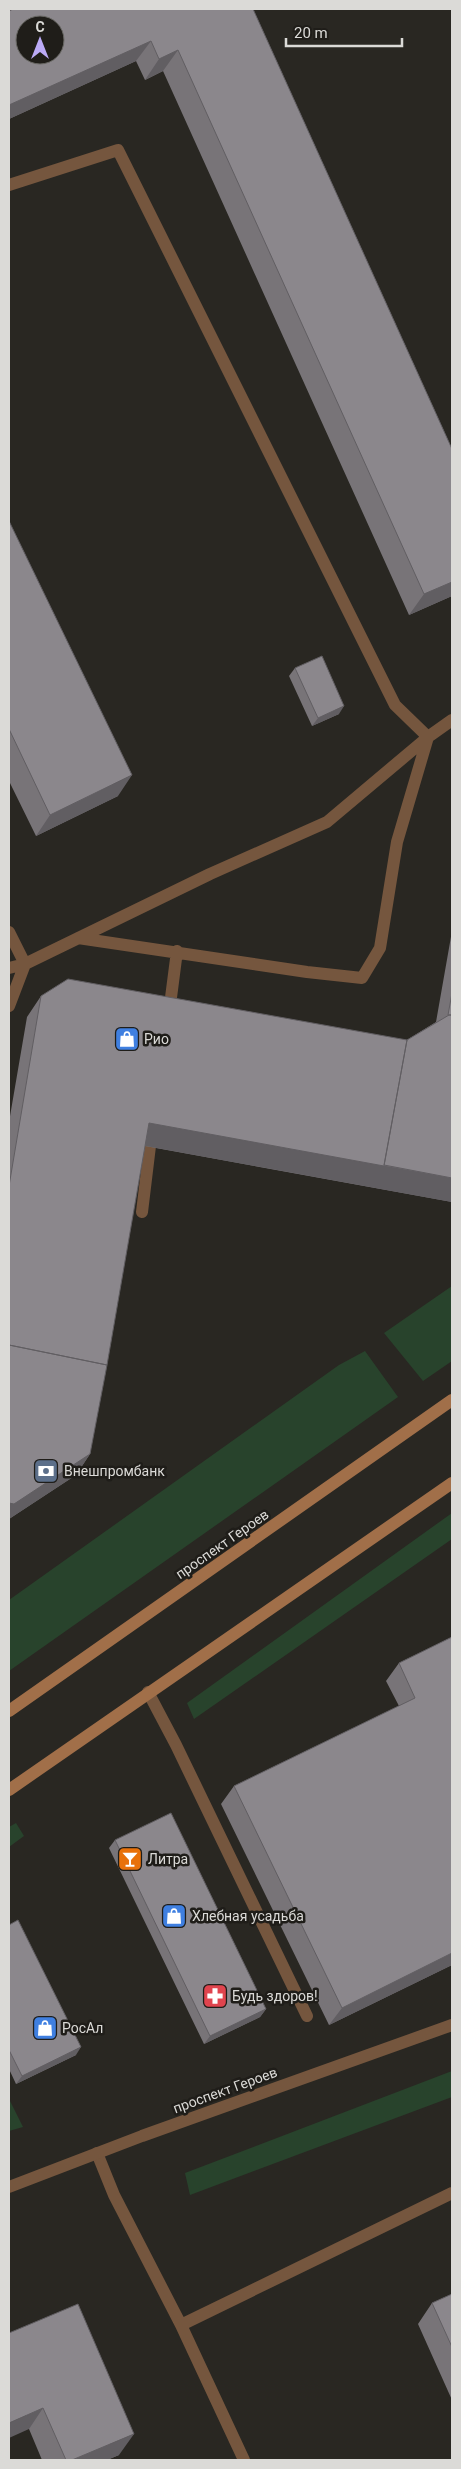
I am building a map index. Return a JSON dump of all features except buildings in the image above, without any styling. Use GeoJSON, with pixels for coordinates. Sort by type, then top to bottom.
{"type":"FeatureCollection","features":[{"type":"Feature","properties":{"kind":"main road","name":"проспект Героев"},"geometry":{"type":"LineString","coordinates":[[9,1711],[452,1400]]}},
{"type":"Feature","properties":{"kind":"main road"},"geometry":{"type":"LineString","coordinates":[[9,1790],[452,1483]]}},
{"type":"Feature","properties":{"kind":"street"},"geometry":{"type":"LineString","coordinates":[[9,185],[118,150],[395,705],[428,737]]}},
{"type":"Feature","properties":{"kind":"street"},"geometry":{"type":"LineString","coordinates":[[9,968],[25,964],[210,874],[327,822],[428,737],[452,720]]}},
{"type":"Feature","properties":{"kind":"street"},"geometry":{"type":"LineString","coordinates":[[78,938],[177,951],[307,972],[362,978],[380,948],[397,842],[428,737]]}},
{"type":"Feature","properties":{"kind":"street"},"geometry":{"type":"LineString","coordinates":[[9,932],[25,964],[9,1006]]}},
{"type":"Feature","properties":{"kind":"street"},"geometry":{"type":"LineString","coordinates":[[168,1021],[177,951]]}},
{"type":"Feature","properties":{"kind":"street"},"geometry":{"type":"LineString","coordinates":[[142,1212],[150,1146]]}},
{"type":"Feature","properties":{"kind":"street"},"geometry":{"type":"LineString","coordinates":[[148,1692],[176,1745],[307,2016]]}},
{"type":"Feature","properties":{"kind":"street","name":"проспект Героев"},"geometry":{"type":"LineString","coordinates":[[9,2187],[97,2153],[452,2025]]}},
{"type":"Feature","properties":{"kind":"street"},"geometry":{"type":"LineString","coordinates":[[97,2153],[114,2195],[181,2325],[244,2460]]}},
{"type":"Feature","properties":{"kind":"street"},"geometry":{"type":"LineString","coordinates":[[181,2325],[452,2193]]}},
{"type":"Feature","properties":{"kind":"green space"},"geometry":{"type":"Polygon","coordinates":[[[452,1286],[452,1361],[423,1381],[384,1333],[452,1286]]]}},
{"type":"Feature","properties":{"kind":"green space"},"geometry":{"type":"Polygon","coordinates":[[[365,1351],[398,1397],[9,1671],[9,1600],[339,1365],[365,1351]]]}},
{"type":"Feature","properties":{"kind":"green space"},"geometry":{"type":"Polygon","coordinates":[[[452,1513],[452,1539],[194,1719],[187,1703],[452,1513]]]}},
{"type":"Feature","properties":{"kind":"green space"},"geometry":{"type":"Polygon","coordinates":[[[16,1823],[24,1836],[9,1847],[9,1827],[16,1823]]]}},
{"type":"Feature","properties":{"kind":"green space"},"geometry":{"type":"Polygon","coordinates":[[[452,2071],[452,2097],[190,2195],[185,2173],[452,2071]]]}},
{"type":"Feature","properties":{"kind":"green space"},"geometry":{"type":"Polygon","coordinates":[[[9,2099],[23,2127],[9,2131],[9,2099]]]}},
{"type":"Feature","properties":{"kind":"place","name":"Рио"},"geometry":{"type":"Point","coordinates":[127,1039]}},
{"type":"Feature","properties":{"kind":"place","name":"Внешпромбанк"},"geometry":{"type":"Point","coordinates":[46,1471]}},
{"type":"Feature","properties":{"kind":"place","name":"Литра"},"geometry":{"type":"Point","coordinates":[130,1859]}},
{"type":"Feature","properties":{"kind":"place","name":"Хлебная усадьба"},"geometry":{"type":"Point","coordinates":[174,1916]}},
{"type":"Feature","properties":{"kind":"place","name":"Будь здоров!"},"geometry":{"type":"Point","coordinates":[215,1996]}},
{"type":"Feature","properties":{"kind":"place","name":"РосАл"},"geometry":{"type":"Point","coordinates":[45,2028]}}]}
